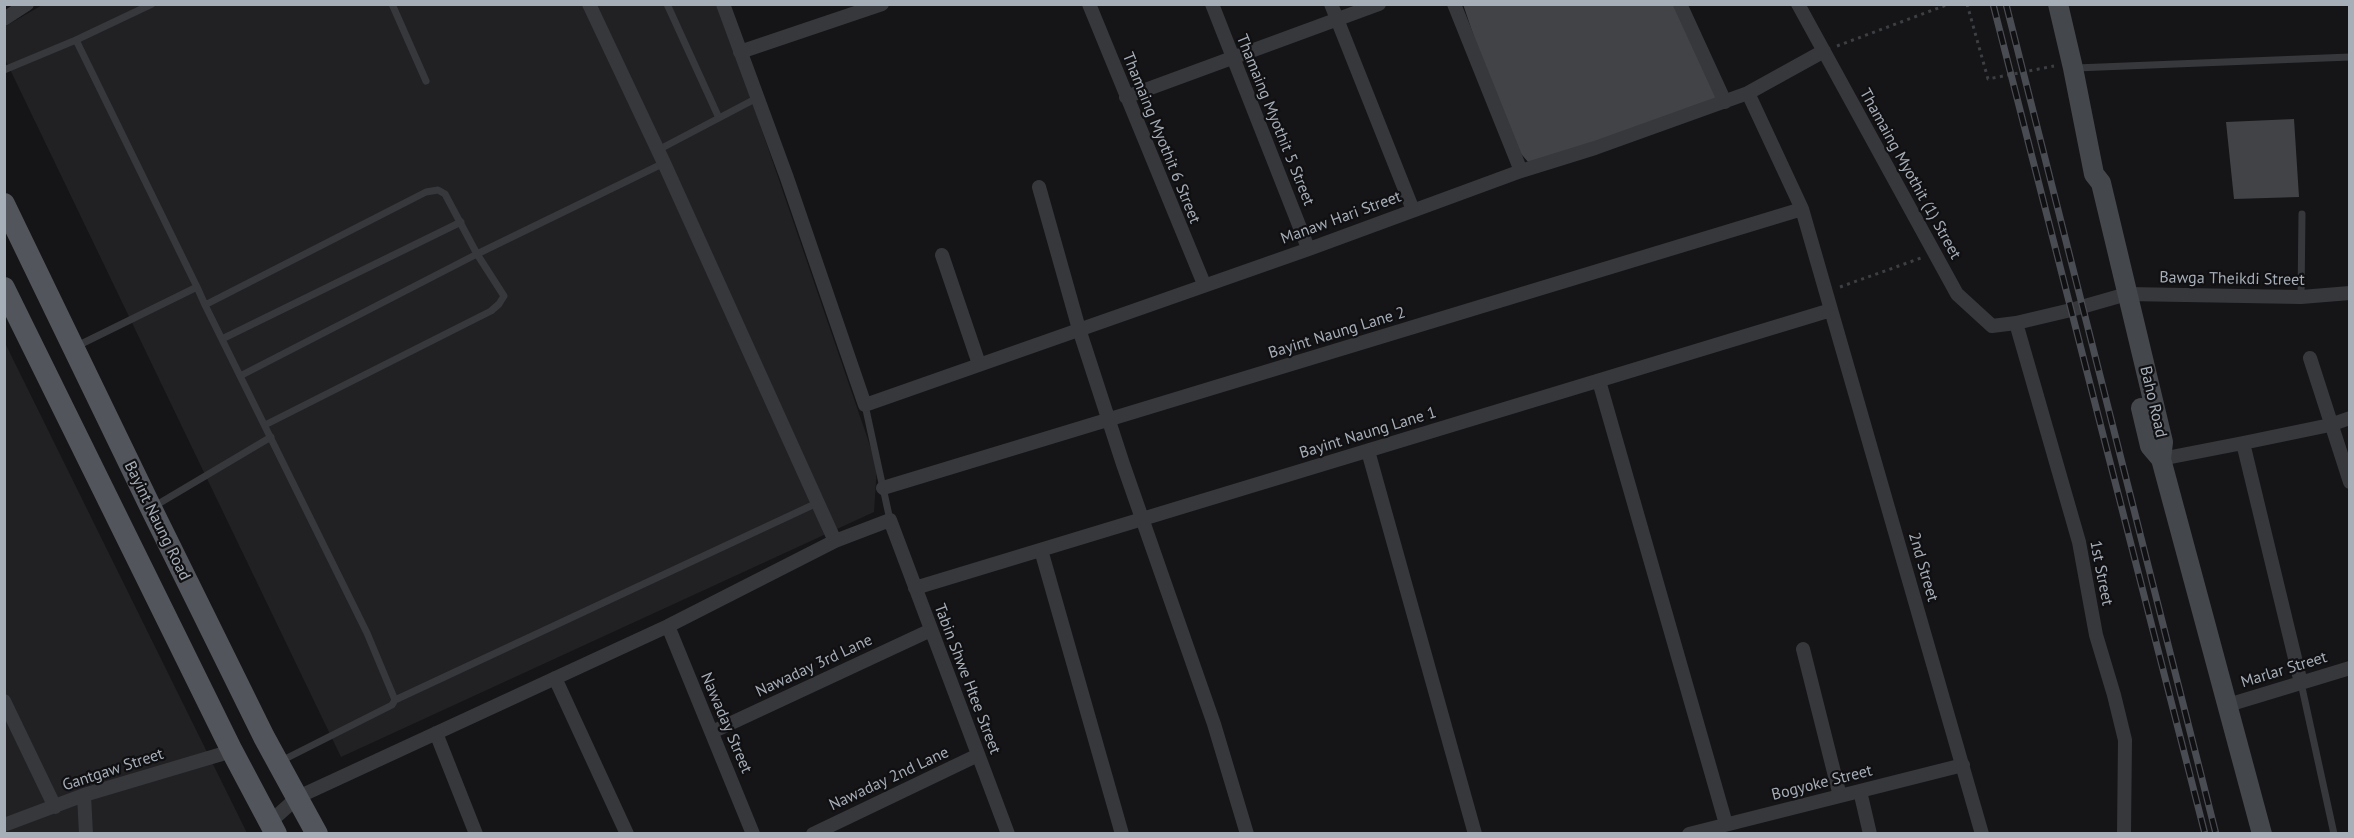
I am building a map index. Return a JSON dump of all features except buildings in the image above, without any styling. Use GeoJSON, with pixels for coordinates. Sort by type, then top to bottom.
{"type":"FeatureCollection","features":[{"type":"Feature","properties":{"kind":"main road","name":"Baho Road"},"geometry":{"type":"LineString","coordinates":[[2058,4],[2094,174],[2101,183],[2121,296],[2163,442],[2161,459],[2262,834]]}},
{"type":"Feature","properties":{"kind":"main road","name":"Bayint Naung Road"},"geometry":{"type":"LineString","coordinates":[[4,204],[264,736],[317,834]]}},
{"type":"Feature","properties":{"kind":"main road","name":"Bayint Naung Road"},"geometry":{"type":"LineString","coordinates":[[4,288],[271,830]]}},
{"type":"Feature","properties":{"kind":"main road"},"geometry":{"type":"LineString","coordinates":[[232,751],[264,736]]}},
{"type":"Feature","properties":{"kind":"street"},"geometry":{"type":"LineString","coordinates":[[4,19],[27,4]]}},
{"type":"Feature","properties":{"kind":"street"},"geometry":{"type":"LineString","coordinates":[[589,4],[664,163],[835,541]]}},
{"type":"Feature","properties":{"kind":"street"},"geometry":{"type":"LineString","coordinates":[[723,4],[865,405]]}},
{"type":"Feature","properties":{"kind":"street"},"geometry":{"type":"LineString","coordinates":[[741,52],[882,4]]}},
{"type":"Feature","properties":{"kind":"street","name":"Thamaing Myothit 6 Street"},"geometry":{"type":"LineString","coordinates":[[1089,4],[1204,284]]}},
{"type":"Feature","properties":{"kind":"street","name":"Thamaing Myothit 5 Street"},"geometry":{"type":"LineString","coordinates":[[1212,4],[1308,248]]}},
{"type":"Feature","properties":{"kind":"street"},"geometry":{"type":"LineString","coordinates":[[1331,4],[1413,210]]}},
{"type":"Feature","properties":{"kind":"street"},"geometry":{"type":"LineString","coordinates":[[1126,97],[1379,4]]}},
{"type":"Feature","properties":{"kind":"street"},"geometry":{"type":"LineString","coordinates":[[1454,4],[1521,171]]}},
{"type":"Feature","properties":{"kind":"street"},"geometry":{"type":"LineString","coordinates":[[1680,4],[1725,102]]}},
{"type":"Feature","properties":{"kind":"street","name":"Thamaing Myothit (1) Street"},"geometry":{"type":"LineString","coordinates":[[1798,4],[1957,294],[1992,326],[2018,322]]}},
{"type":"Feature","properties":{"kind":"street","name":"Manaw Hari Street"},"geometry":{"type":"LineString","coordinates":[[865,405],[1521,171],[1595,148],[1725,102],[1748,93],[1824,51]]}},
{"type":"Feature","properties":{"kind":"street","name":"2nd Street"},"geometry":{"type":"LineString","coordinates":[[1748,93],[1802,209],[1982,834]]}},
{"type":"Feature","properties":{"kind":"street"},"geometry":{"type":"LineString","coordinates":[[1039,187],[1079,329],[1108,420],[1214,724],[1247,834]]}},
{"type":"Feature","properties":{"kind":"street","name":"Bayint Naung Lane 2"},"geometry":{"type":"LineString","coordinates":[[883,488],[1802,209]]}},
{"type":"Feature","properties":{"kind":"street"},"geometry":{"type":"LineString","coordinates":[[942,255],[979,364]]}},
{"type":"Feature","properties":{"kind":"street","name":"Bawga Theikdi Street"},"geometry":{"type":"LineString","coordinates":[[2121,296],[2301,297],[2349,293]]}},
{"type":"Feature","properties":{"kind":"street"},"geometry":{"type":"LineString","coordinates":[[2018,322],[2121,296]]}},
{"type":"Feature","properties":{"kind":"street","name":"Bayint Naung Lane 1"},"geometry":{"type":"LineString","coordinates":[[915,588],[1831,310]]}},
{"type":"Feature","properties":{"kind":"street","name":"1st Street"},"geometry":{"type":"LineString","coordinates":[[2018,322],[2079,542],[2096,635],[2125,740],[2124,834]]}},
{"type":"Feature","properties":{"kind":"street"},"geometry":{"type":"LineString","coordinates":[[2310,358],[2349,482]]}},
{"type":"Feature","properties":{"kind":"street"},"geometry":{"type":"LineString","coordinates":[[1599,381],[1736,826]]}},
{"type":"Feature","properties":{"kind":"street"},"geometry":{"type":"LineString","coordinates":[[2161,459],[2330,425],[2349,418]]}},
{"type":"Feature","properties":{"kind":"street"},"geometry":{"type":"LineString","coordinates":[[2243,443],[2301,683]]}},
{"type":"Feature","properties":{"kind":"street"},"geometry":{"type":"LineString","coordinates":[[1368,451],[1475,834]]}},
{"type":"Feature","properties":{"kind":"street"},"geometry":{"type":"LineString","coordinates":[[271,830],[298,797],[668,626],[835,541],[890,520]]}},
{"type":"Feature","properties":{"kind":"street","name":"Tabin Shwe Htee Street"},"geometry":{"type":"LineString","coordinates":[[890,520],[1008,834]]}},
{"type":"Feature","properties":{"kind":"street"},"geometry":{"type":"LineString","coordinates":[[1041,550],[1122,834]]}},
{"type":"Feature","properties":{"kind":"street","name":"Nawaday Street"},"geometry":{"type":"LineString","coordinates":[[668,626],[753,834]]}},
{"type":"Feature","properties":{"kind":"street","name":"Nawaday 3rd Lane"},"geometry":{"type":"LineString","coordinates":[[712,732],[931,630]]}},
{"type":"Feature","properties":{"kind":"street"},"geometry":{"type":"LineString","coordinates":[[1803,649],[1840,796]]}},
{"type":"Feature","properties":{"kind":"street","name":"Marlar Street"},"geometry":{"type":"LineString","coordinates":[[2228,705],[2349,668]]}},
{"type":"Feature","properties":{"kind":"street"},"geometry":{"type":"LineString","coordinates":[[555,678],[627,834]]}},
{"type":"Feature","properties":{"kind":"street"},"geometry":{"type":"LineString","coordinates":[[4,701],[55,807]]}},
{"type":"Feature","properties":{"kind":"street"},"geometry":{"type":"LineString","coordinates":[[436,733],[476,834]]}},
{"type":"Feature","properties":{"kind":"street","name":"Gantgaw Street"},"geometry":{"type":"LineString","coordinates":[[4,825],[84,795],[232,751]]}},
{"type":"Feature","properties":{"kind":"street","name":"Nawaday 2nd Lane"},"geometry":{"type":"LineString","coordinates":[[813,834],[978,755]]}},
{"type":"Feature","properties":{"kind":"street","name":"Bogyoke Street"},"geometry":{"type":"LineString","coordinates":[[1689,834],[1736,826],[1840,796],[1963,765]]}},
{"type":"Feature","properties":{"kind":"street"},"geometry":{"type":"LineString","coordinates":[[1860,791],[1870,834]]}},
{"type":"Feature","properties":{"kind":"street"},"geometry":{"type":"LineString","coordinates":[[84,795],[86,834]]}},
{"type":"Feature","properties":{"kind":"lane"},"geometry":{"type":"LineString","coordinates":[[4,70],[76,40],[152,4]]}},
{"type":"Feature","properties":{"kind":"lane"},"geometry":{"type":"LineString","coordinates":[[392,4],[426,81]]}},
{"type":"Feature","properties":{"kind":"lane"},"geometry":{"type":"LineString","coordinates":[[666,4],[719,118]]}},
{"type":"Feature","properties":{"kind":"lane"},"geometry":{"type":"LineString","coordinates":[[76,40],[367,633],[395,700]]}},
{"type":"Feature","properties":{"kind":"lane"},"geometry":{"type":"LineString","coordinates":[[2073,68],[2349,57]]}},
{"type":"Feature","properties":{"kind":"lane"},"geometry":{"type":"LineString","coordinates":[[658,150],[758,98]]}},
{"type":"Feature","properties":{"kind":"lane"},"geometry":{"type":"LineString","coordinates":[[240,376],[477,254],[664,163]]}},
{"type":"Feature","properties":{"kind":"lane"},"geometry":{"type":"LineString","coordinates":[[205,305],[426,192],[438,190],[445,194],[477,254],[504,296],[491,311],[265,425]]}},
{"type":"Feature","properties":{"kind":"lane"},"geometry":{"type":"LineString","coordinates":[[2301,297],[2302,214]]}},
{"type":"Feature","properties":{"kind":"lane"},"geometry":{"type":"LineString","coordinates":[[222,339],[461,222]]}},
{"type":"Feature","properties":{"kind":"lane"},"geometry":{"type":"LineString","coordinates":[[73,348],[197,287]]}},
{"type":"Feature","properties":{"kind":"lane"},"geometry":{"type":"LineString","coordinates":[[865,405],[890,520]]}},
{"type":"Feature","properties":{"kind":"lane"},"geometry":{"type":"LineString","coordinates":[[151,508],[271,437]]}},
{"type":"Feature","properties":{"kind":"lane"},"geometry":{"type":"LineString","coordinates":[[279,762],[392,705],[395,700],[817,503]]}},
{"type":"Feature","properties":{"kind":"lane"},"geometry":{"type":"LineString","coordinates":[[2301,683],[2334,834]]}},
{"type":"Feature","properties":{"kind":"path"},"geometry":{"type":"LineString","coordinates":[[1824,51],[1949,4]]}},
{"type":"Feature","properties":{"kind":"path"},"geometry":{"type":"LineString","coordinates":[[1967,4],[1988,79],[2054,66],[2051,56]]}},
{"type":"Feature","properties":{"kind":"path"},"geometry":{"type":"LineString","coordinates":[[1826,292],[1934,253]]}},
{"type":"Feature","properties":{"kind":"shaded area"},"geometry":{"type":"Polygon","coordinates":[[[44,4],[719,5],[877,466],[874,512],[341,757],[5,59],[4,27],[44,4]]]}},
{"type":"Feature","properties":{"kind":"shaded area"},"geometry":{"type":"Polygon","coordinates":[[[5,343],[247,833],[5,833],[5,343]]]}},
{"type":"Feature","properties":{"kind":"railway"},"geometry":{"type":"LineString","coordinates":[[1993,4],[2205,834]]}},
{"type":"Feature","properties":{"kind":"railway"},"geometry":{"type":"LineString","coordinates":[[2006,4],[2216,834]]}}]}
